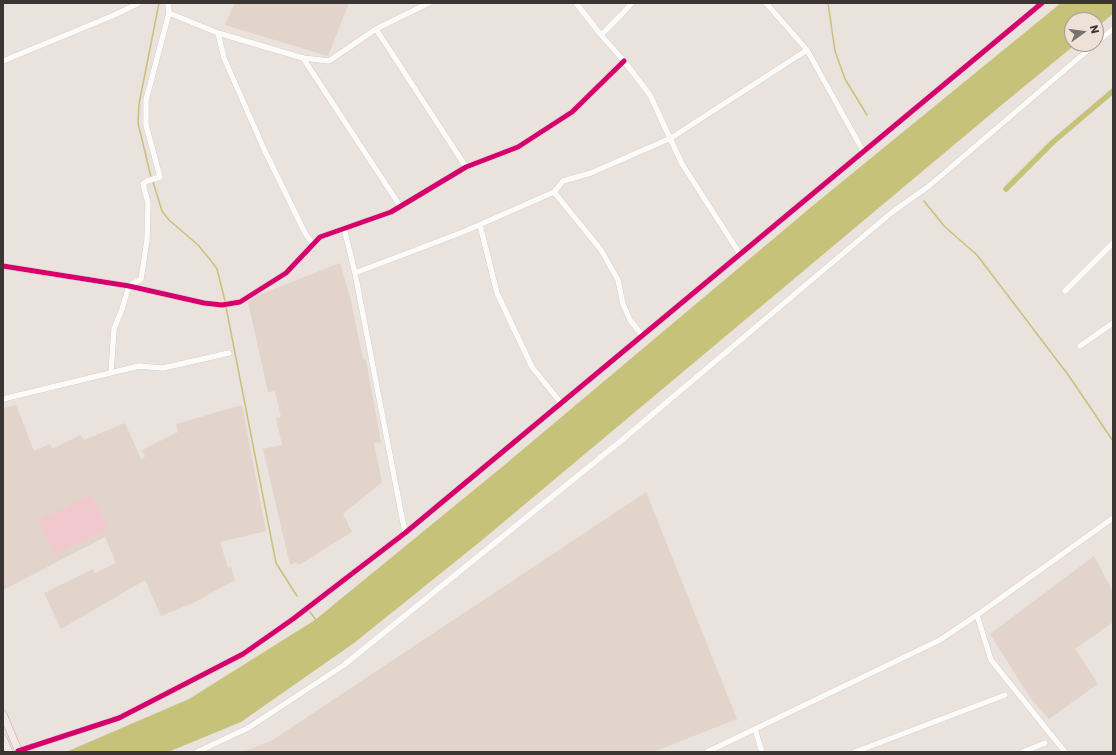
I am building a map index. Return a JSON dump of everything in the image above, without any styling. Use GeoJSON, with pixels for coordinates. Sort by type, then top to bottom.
{"type":"FeatureCollection","features":[{"type":"Feature","properties":{"kind":"main road"},"geometry":{"type":"LineString","coordinates":[[3,714],[19,751]]}},
{"type":"Feature","properties":{"kind":"main road"},"geometry":{"type":"LineString","coordinates":[[3,738],[10,752]]}},
{"type":"Feature","properties":{"kind":"street"},"geometry":{"type":"LineString","coordinates":[[3,61],[112,16],[139,3]]}},
{"type":"Feature","properties":{"kind":"street"},"geometry":{"type":"LineString","coordinates":[[111,373],[114,329],[129,286],[141,279],[147,240],[148,203],[143,184],[147,181],[160,177],[146,125],[146,100],[168,13],[168,3]]}},
{"type":"Feature","properties":{"kind":"street"},"geometry":{"type":"LineString","coordinates":[[411,3],[414,10]]}},
{"type":"Feature","properties":{"kind":"street"},"geometry":{"type":"LineString","coordinates":[[168,13],[218,33],[303,58],[329,62],[376,29],[429,3]]}},
{"type":"Feature","properties":{"kind":"street"},"geometry":{"type":"LineString","coordinates":[[576,3],[650,95],[682,164],[740,254]]}},
{"type":"Feature","properties":{"kind":"street"},"geometry":{"type":"LineString","coordinates":[[601,35],[632,3]]}},
{"type":"Feature","properties":{"kind":"street"},"geometry":{"type":"LineString","coordinates":[[766,3],[807,50],[863,151]]}},
{"type":"Feature","properties":{"kind":"street"},"geometry":{"type":"LineString","coordinates":[[19,751],[119,718],[243,654],[293,619],[405,533],[1042,3]]}},
{"type":"Feature","properties":{"kind":"street"},"geometry":{"type":"LineString","coordinates":[[376,29],[466,168]]}},
{"type":"Feature","properties":{"kind":"street"},"geometry":{"type":"LineString","coordinates":[[1104,36],[1113,29]]}},
{"type":"Feature","properties":{"kind":"street"},"geometry":{"type":"LineString","coordinates":[[218,33],[224,58],[264,149],[305,233],[313,244]]}},
{"type":"Feature","properties":{"kind":"street"},"geometry":{"type":"LineString","coordinates":[[355,273],[480,225],[554,192],[562,181],[591,172],[671,138],[807,50]]}},
{"type":"Feature","properties":{"kind":"street"},"geometry":{"type":"LineString","coordinates":[[197,752],[248,728],[344,665],[622,440],[891,213],[929,186],[1086,52]]}},
{"type":"Feature","properties":{"kind":"street"},"geometry":{"type":"LineString","coordinates":[[303,58],[400,206]]}},
{"type":"Feature","properties":{"kind":"street"},"geometry":{"type":"LineString","coordinates":[[3,266],[129,286],[204,303],[222,305],[240,302],[286,273],[320,237],[391,212],[466,168],[518,147],[572,112],[624,62]]}},
{"type":"Feature","properties":{"kind":"street"},"geometry":{"type":"LineString","coordinates":[[554,192],[604,256],[618,280],[623,304],[630,320],[642,335]]}},
{"type":"Feature","properties":{"kind":"street"},"geometry":{"type":"LineString","coordinates":[[480,225],[497,293],[532,367],[561,403]]}},
{"type":"Feature","properties":{"kind":"street"},"geometry":{"type":"LineString","coordinates":[[344,228],[355,273],[405,533]]}},
{"type":"Feature","properties":{"kind":"street"},"geometry":{"type":"LineString","coordinates":[[1065,291],[1113,243]]}},
{"type":"Feature","properties":{"kind":"street"},"geometry":{"type":"LineString","coordinates":[[1080,346],[1113,323]]}},
{"type":"Feature","properties":{"kind":"street"},"geometry":{"type":"LineString","coordinates":[[3,399],[139,366],[163,368],[229,353]]}},
{"type":"Feature","properties":{"kind":"street"},"geometry":{"type":"LineString","coordinates":[[706,752],[940,640],[1113,518]]}},
{"type":"Feature","properties":{"kind":"street"},"geometry":{"type":"LineString","coordinates":[[977,615],[990,660],[1065,752]]}},
{"type":"Feature","properties":{"kind":"street"},"geometry":{"type":"LineString","coordinates":[[855,752],[1005,695]]}},
{"type":"Feature","properties":{"kind":"street"},"geometry":{"type":"LineString","coordinates":[[755,729],[762,752]]}},
{"type":"Feature","properties":{"kind":"street"},"geometry":{"type":"LineString","coordinates":[[1026,751],[1045,743]]}},
{"type":"Feature","properties":{"kind":"shaded area"},"geometry":{"type":"Polygon","coordinates":[[[235,3],[349,3],[328,56],[225,25],[235,3]]]}},
{"type":"Feature","properties":{"kind":"shaded area"},"geometry":{"type":"Polygon","coordinates":[[[1061,3],[1113,3],[1113,14],[1104,21],[1104,12],[1064,12],[1064,52],[1066,52],[481,541],[354,643],[241,722],[168,752],[66,752],[189,699],[315,620],[502,467],[816,203],[1061,3]]]}},
{"type":"Feature","properties":{"kind":"shaded area"},"geometry":{"type":"Polygon","coordinates":[[[340,263],[350,297],[363,359],[366,360],[381,442],[374,443],[382,482],[343,514],[352,532],[299,565],[296,562],[290,565],[263,449],[282,445],[276,418],[281,417],[275,391],[268,392],[248,302],[256,296],[340,263]]]}},
{"type":"Feature","properties":{"kind":"shaded area"},"geometry":{"type":"Polygon","coordinates":[[[16,405],[34,451],[50,444],[52,449],[80,435],[84,440],[125,423],[141,459],[145,457],[142,450],[178,432],[176,424],[242,405],[266,531],[220,542],[228,568],[231,567],[235,580],[193,603],[161,616],[145,580],[61,629],[44,593],[93,569],[95,573],[116,563],[105,537],[3,590],[3,408],[16,405]]]}},
{"type":"Feature","properties":{"kind":"shaded area"},"geometry":{"type":"Polygon","coordinates":[[[646,492],[737,719],[653,752],[243,752],[271,741],[646,492]]]}},
{"type":"Feature","properties":{"kind":"shaded area"},"geometry":{"type":"Polygon","coordinates":[[[91,494],[108,528],[55,554],[38,521],[91,494]]]}},
{"type":"Feature","properties":{"kind":"shaded area"},"geometry":{"type":"Polygon","coordinates":[[[1094,556],[1113,592],[1113,622],[1075,649],[1098,684],[1049,719],[1031,699],[990,634],[1094,556]]]}},
{"type":"Feature","properties":{"kind":"waterway"},"geometry":{"type":"LineString","coordinates":[[151,177],[138,123],[139,104],[159,3]]}},
{"type":"Feature","properties":{"kind":"waterway"},"geometry":{"type":"LineString","coordinates":[[828,3],[835,51],[845,79],[867,115]]}},
{"type":"Feature","properties":{"kind":"waterway"},"geometry":{"type":"LineString","coordinates":[[1006,189],[1053,142],[1113,91]]}},
{"type":"Feature","properties":{"kind":"waterway"},"geometry":{"type":"LineString","coordinates":[[153,182],[162,211],[169,220],[198,245],[217,269],[225,301]]}},
{"type":"Feature","properties":{"kind":"waterway"},"geometry":{"type":"LineString","coordinates":[[924,201],[945,227],[977,255],[1069,376],[1113,441]]}},
{"type":"Feature","properties":{"kind":"waterway"},"geometry":{"type":"LineString","coordinates":[[226,307],[276,563],[297,596]]}},
{"type":"Feature","properties":{"kind":"waterway"},"geometry":{"type":"LineString","coordinates":[[310,612],[316,620]]}},
{"type":"Feature","properties":{"kind":"cycle path"},"geometry":{"type":"LineString","coordinates":[[18,751],[119,718],[243,654],[293,619],[405,533],[1042,3]]}},
{"type":"Feature","properties":{"kind":"cycle path"},"geometry":{"type":"LineString","coordinates":[[3,266],[129,286],[204,303],[222,305],[240,302],[286,273],[320,237],[391,212],[466,167],[518,147],[572,112],[624,61]]}}]}
